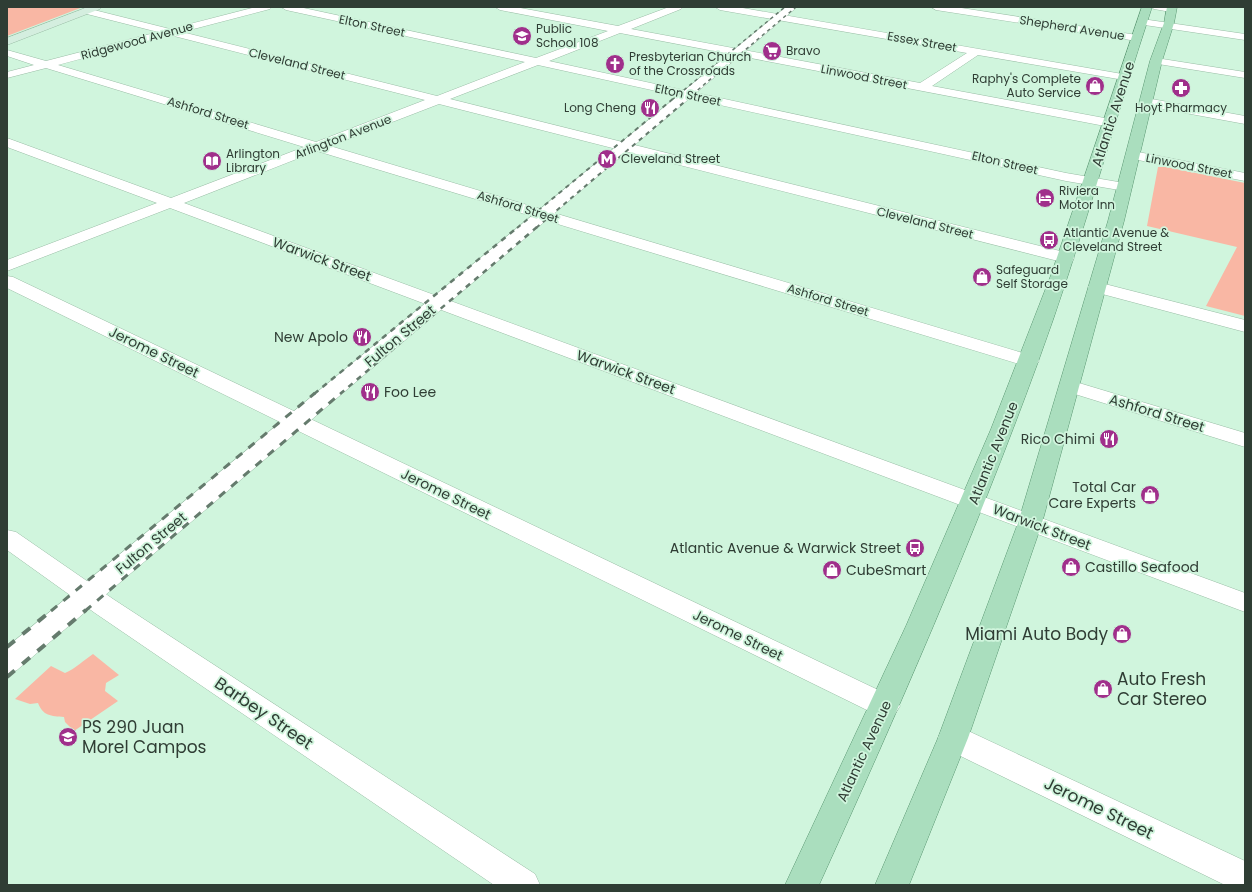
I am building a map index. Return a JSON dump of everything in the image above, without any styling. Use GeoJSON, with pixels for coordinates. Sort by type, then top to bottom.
{"type":"FeatureCollection","features":[{"type":"Feature","properties":{"kind":"main road","name":"Atlantic Avenue"},"geometry":{"type":"LineString","coordinates":[[802,885],[885,706],[974,502],[1029,361],[1066,258],[1147,7]]}},
{"type":"Feature","properties":{"kind":"main road","name":"Atlantic Avenue"},"geometry":{"type":"LineString","coordinates":[[892,885],[953,738],[1030,523],[1125,187],[1156,60],[1172,8]]}},
{"type":"Feature","properties":{"kind":"main road"},"geometry":{"type":"LineString","coordinates":[[7,42],[91,9]]}},
{"type":"Feature","properties":{"kind":"street","name":"Ridgewood Avenue"},"geometry":{"type":"LineString","coordinates":[[7,75],[267,7]]}},
{"type":"Feature","properties":{"kind":"street","name":"Elton Street"},"geometry":{"type":"LineString","coordinates":[[286,7],[1091,182],[1125,187]]}},
{"type":"Feature","properties":{"kind":"street","name":"Linwood Street"},"geometry":{"type":"LineString","coordinates":[[500,7],[1110,123]]}},
{"type":"Feature","properties":{"kind":"street","name":"Arlington Avenue"},"geometry":{"type":"LineString","coordinates":[[7,266],[678,7]]}},
{"type":"Feature","properties":{"kind":"street","name":"Essex Street"},"geometry":{"type":"LineString","coordinates":[[720,7],[1124,77]]}},
{"type":"Feature","properties":{"kind":"street","name":"Fulton Street"},"geometry":{"type":"LineString","coordinates":[[7,663],[792,7]]}},
{"type":"Feature","properties":{"kind":"street","name":"Shepherd Avenue"},"geometry":{"type":"LineString","coordinates":[[936,7],[1136,38]]}},
{"type":"Feature","properties":{"kind":"street"},"geometry":{"type":"LineString","coordinates":[[1157,7],[1172,8]]}},
{"type":"Feature","properties":{"kind":"street","name":"Cleveland Street"},"geometry":{"type":"LineString","coordinates":[[91,9],[171,32],[1066,258]]}},
{"type":"Feature","properties":{"kind":"street"},"geometry":{"type":"LineString","coordinates":[[1142,22],[1245,37]]}},
{"type":"Feature","properties":{"kind":"street"},"geometry":{"type":"LineString","coordinates":[[921,88],[977,51]]}},
{"type":"Feature","properties":{"kind":"street","name":"Ashford Street"},"geometry":{"type":"LineString","coordinates":[[7,53],[1029,361]]}},
{"type":"Feature","properties":{"kind":"street"},"geometry":{"type":"LineString","coordinates":[[1156,60],[1245,75]]}},
{"type":"Feature","properties":{"kind":"street"},"geometry":{"type":"LineString","coordinates":[[1146,102],[1245,120]]}},
{"type":"Feature","properties":{"kind":"street","name":"Warwick Street"},"geometry":{"type":"LineString","coordinates":[[7,142],[1245,603]]}},
{"type":"Feature","properties":{"kind":"street","name":"Linwood Street"},"geometry":{"type":"LineString","coordinates":[[1133,155],[1245,177]]}},
{"type":"Feature","properties":{"kind":"street","name":"Jerome Street"},"geometry":{"type":"LineString","coordinates":[[7,281],[885,706]]}},
{"type":"Feature","properties":{"kind":"street"},"geometry":{"type":"LineString","coordinates":[[1097,287],[1245,326]]}},
{"type":"Feature","properties":{"kind":"street","name":"Ashford Street"},"geometry":{"type":"LineString","coordinates":[[1069,386],[1245,440]]}},
{"type":"Feature","properties":{"kind":"street","name":"Barbey Street"},"geometry":{"type":"LineString","coordinates":[[7,538],[89,595],[523,885]]}},
{"type":"Feature","properties":{"kind":"street","name":"Jerome Street"},"geometry":{"type":"LineString","coordinates":[[953,738],[1245,878]]}},
{"type":"Feature","properties":{"kind":"shaded area"},"geometry":{"type":"Polygon","coordinates":[[[7,7],[83,7],[7,36],[7,7]]]}},
{"type":"Feature","properties":{"kind":"shaded area"},"geometry":{"type":"Polygon","coordinates":[[[1158,167],[1166,167],[1245,183],[1245,316],[1206,306],[1237,247],[1147,226],[1158,167]]]}},
{"type":"Feature","properties":{"kind":"shaded area"},"geometry":{"type":"Polygon","coordinates":[[[93,654],[119,675],[106,683],[105,691],[118,701],[74,731],[65,722],[64,717],[45,713],[42,711],[38,703],[30,704],[15,699],[51,666],[65,673],[76,667],[93,654]]]}},
{"type":"Feature","properties":{"kind":"railway"},"geometry":{"type":"LineString","coordinates":[[673,99],[785,7]]}},
{"type":"Feature","properties":{"kind":"railway"},"geometry":{"type":"LineString","coordinates":[[687,99],[796,7]]}},
{"type":"Feature","properties":{"kind":"railway"},"geometry":{"type":"LineString","coordinates":[[517,228],[674,98]]}},
{"type":"Feature","properties":{"kind":"railway"},"geometry":{"type":"LineString","coordinates":[[536,228],[689,98]]}},
{"type":"Feature","properties":{"kind":"railway"},"geometry":{"type":"LineString","coordinates":[[314,394],[518,227]]}},
{"type":"Feature","properties":{"kind":"railway"},"geometry":{"type":"LineString","coordinates":[[340,394],[537,227]]}},
{"type":"Feature","properties":{"kind":"railway"},"geometry":{"type":"LineString","coordinates":[[51,611],[315,393]]}},
{"type":"Feature","properties":{"kind":"railway"},"geometry":{"type":"LineString","coordinates":[[85,611],[341,393]]}},
{"type":"Feature","properties":{"kind":"railway"},"geometry":{"type":"LineString","coordinates":[[7,647],[52,610]]}},
{"type":"Feature","properties":{"kind":"railway"},"geometry":{"type":"LineString","coordinates":[[7,677],[86,610]]}},
{"type":"Feature","properties":{"kind":"place","name":"Public School 108"},"geometry":{"type":"Point","coordinates":[522,36]}},
{"type":"Feature","properties":{"kind":"place","name":"Bravo"},"geometry":{"type":"Point","coordinates":[772,51]}},
{"type":"Feature","properties":{"kind":"place","name":"Presbyterian Church of the Crossroads"},"geometry":{"type":"Point","coordinates":[615,64]}},
{"type":"Feature","properties":{"kind":"place","name":"Raphy's Complete Auto Service"},"geometry":{"type":"Point","coordinates":[1095,86]}},
{"type":"Feature","properties":{"kind":"place","name":"Hoyt Pharmacy"},"geometry":{"type":"Point","coordinates":[1181,88]}},
{"type":"Feature","properties":{"kind":"place","name":"Long Cheng"},"geometry":{"type":"Point","coordinates":[650,108]}},
{"type":"Feature","properties":{"kind":"place","name":"Cleveland Street"},"geometry":{"type":"Point","coordinates":[607,159]}},
{"type":"Feature","properties":{"kind":"place","name":"Arlington Library"},"geometry":{"type":"Point","coordinates":[212,161]}},
{"type":"Feature","properties":{"kind":"place","name":"Riviera Motor Inn"},"geometry":{"type":"Point","coordinates":[1045,198]}},
{"type":"Feature","properties":{"kind":"place","name":"Atlantic Avenue & Cleveland Street"},"geometry":{"type":"Point","coordinates":[1049,240]}},
{"type":"Feature","properties":{"kind":"place","name":"Safeguard Self Storage"},"geometry":{"type":"Point","coordinates":[982,277]}},
{"type":"Feature","properties":{"kind":"place","name":"New Apolo"},"geometry":{"type":"Point","coordinates":[362,337]}},
{"type":"Feature","properties":{"kind":"place","name":"Foo Lee"},"geometry":{"type":"Point","coordinates":[370,392]}},
{"type":"Feature","properties":{"kind":"place","name":"Rico Chimi"},"geometry":{"type":"Point","coordinates":[1109,439]}},
{"type":"Feature","properties":{"kind":"place","name":"Total Car Care Experts"},"geometry":{"type":"Point","coordinates":[1150,495]}},
{"type":"Feature","properties":{"kind":"place","name":"Atlantic Avenue & Warwick Street"},"geometry":{"type":"Point","coordinates":[915,548]}},
{"type":"Feature","properties":{"kind":"place","name":"Castillo Seafood"},"geometry":{"type":"Point","coordinates":[1071,567]}},
{"type":"Feature","properties":{"kind":"place","name":"CubeSmart"},"geometry":{"type":"Point","coordinates":[832,570]}},
{"type":"Feature","properties":{"kind":"place","name":"Miami Auto Body"},"geometry":{"type":"Point","coordinates":[1122,634]}},
{"type":"Feature","properties":{"kind":"place","name":"Auto Fresh Car Stereo"},"geometry":{"type":"Point","coordinates":[1103,689]}},
{"type":"Feature","properties":{"kind":"place","name":"PS 290 Juan Morel Campos"},"geometry":{"type":"Point","coordinates":[68,737]}}]}
